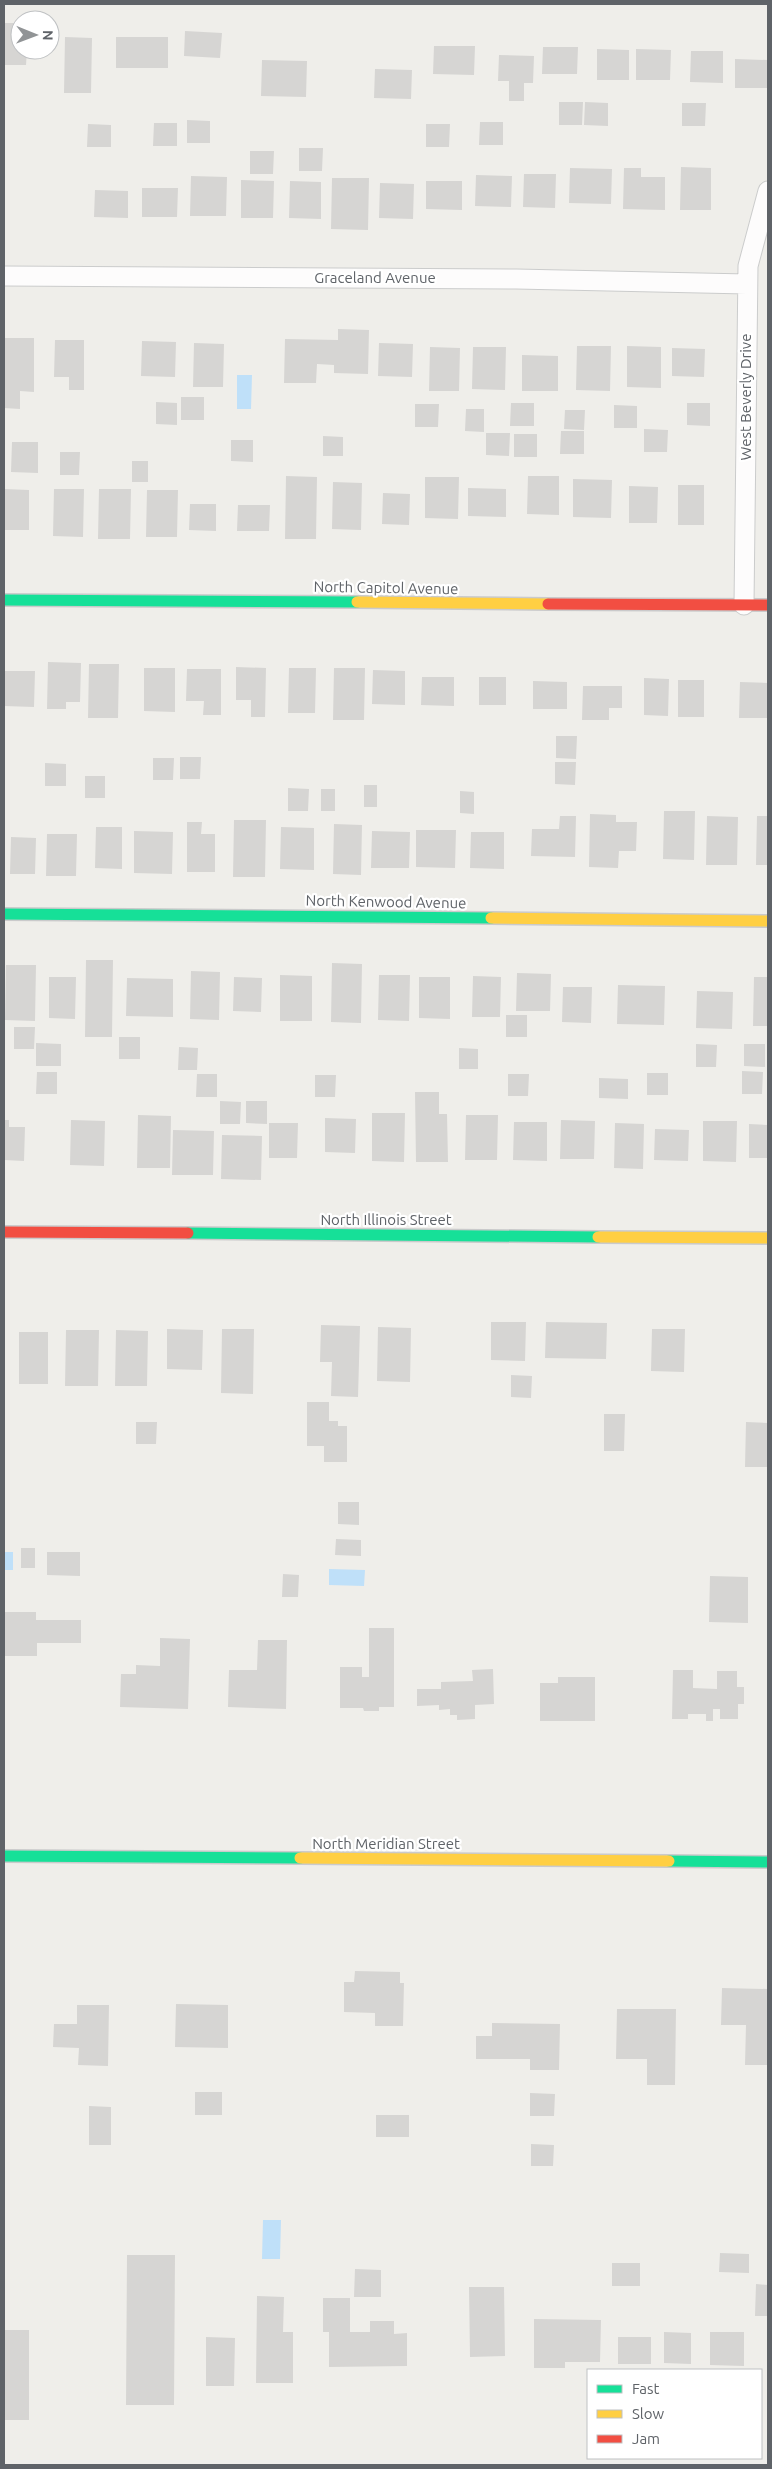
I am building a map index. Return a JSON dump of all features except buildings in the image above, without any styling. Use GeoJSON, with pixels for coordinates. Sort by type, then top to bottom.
{"type":"FeatureCollection","features":[{"type":"Feature","properties":{"kind":"main road","name":"North Capitol Avenue"},"geometry":{"type":"LineString","coordinates":[[4,600],[768,605]]}},
{"type":"Feature","properties":{"kind":"main road","name":"North Kenwood Avenue"},"geometry":{"type":"LineString","coordinates":[[4,914],[768,921]]}},
{"type":"Feature","properties":{"kind":"main road","name":"North Illinois Street"},"geometry":{"type":"LineString","coordinates":[[4,1232],[768,1238]]}},
{"type":"Feature","properties":{"kind":"main road","name":"North Meridian Street"},"geometry":{"type":"LineString","coordinates":[[4,1856],[768,1862]]}},
{"type":"Feature","properties":{"kind":"street","name":"West Beverly Drive"},"geometry":{"type":"LineString","coordinates":[[744,605],[746,284],[748,266],[768,191]]}},
{"type":"Feature","properties":{"kind":"street","name":"Graceland Avenue"},"geometry":{"type":"LineString","coordinates":[[4,276],[516,279],[746,284]]}},
{"type":"Feature","properties":{"kind":"water"},"geometry":{"type":"Polygon","coordinates":[[[237,375],[252,375],[251,409],[237,409],[237,375]]]}},
{"type":"Feature","properties":{"kind":"water"},"geometry":{"type":"Polygon","coordinates":[[[4,1552],[13,1552],[13,1570],[4,1570],[4,1552]]]}},
{"type":"Feature","properties":{"kind":"water"},"geometry":{"type":"Polygon","coordinates":[[[329,1569],[365,1570],[364,1586],[329,1585],[329,1569]]]}},
{"type":"Feature","properties":{"kind":"water"},"geometry":{"type":"Polygon","coordinates":[[[263,2220],[281,2220],[280,2259],[262,2259],[263,2220]]]}},
{"type":"Feature","properties":{"kind":"traffic: fast"},"geometry":{"type":"LineString","coordinates":[[4,600],[357,602]]}},
{"type":"Feature","properties":{"kind":"traffic: fast"},"geometry":{"type":"LineString","coordinates":[[4,914],[491,918]]}},
{"type":"Feature","properties":{"kind":"traffic: fast"},"geometry":{"type":"LineString","coordinates":[[188,1233],[598,1237]]}},
{"type":"Feature","properties":{"kind":"traffic: fast"},"geometry":{"type":"LineString","coordinates":[[4,1856],[300,1858]]}},
{"type":"Feature","properties":{"kind":"traffic: fast"},"geometry":{"type":"LineString","coordinates":[[669,1861],[768,1862]]}},
{"type":"Feature","properties":{"kind":"traffic: slow"},"geometry":{"type":"LineString","coordinates":[[357,602],[548,604]]}},
{"type":"Feature","properties":{"kind":"traffic: slow"},"geometry":{"type":"LineString","coordinates":[[491,918],[768,921]]}},
{"type":"Feature","properties":{"kind":"traffic: slow"},"geometry":{"type":"LineString","coordinates":[[598,1237],[768,1238]]}},
{"type":"Feature","properties":{"kind":"traffic: slow"},"geometry":{"type":"LineString","coordinates":[[300,1858],[669,1861]]}},
{"type":"Feature","properties":{"kind":"traffic: jam"},"geometry":{"type":"LineString","coordinates":[[548,604],[768,605]]}},
{"type":"Feature","properties":{"kind":"traffic: jam"},"geometry":{"type":"LineString","coordinates":[[4,1232],[188,1233]]}}]}
